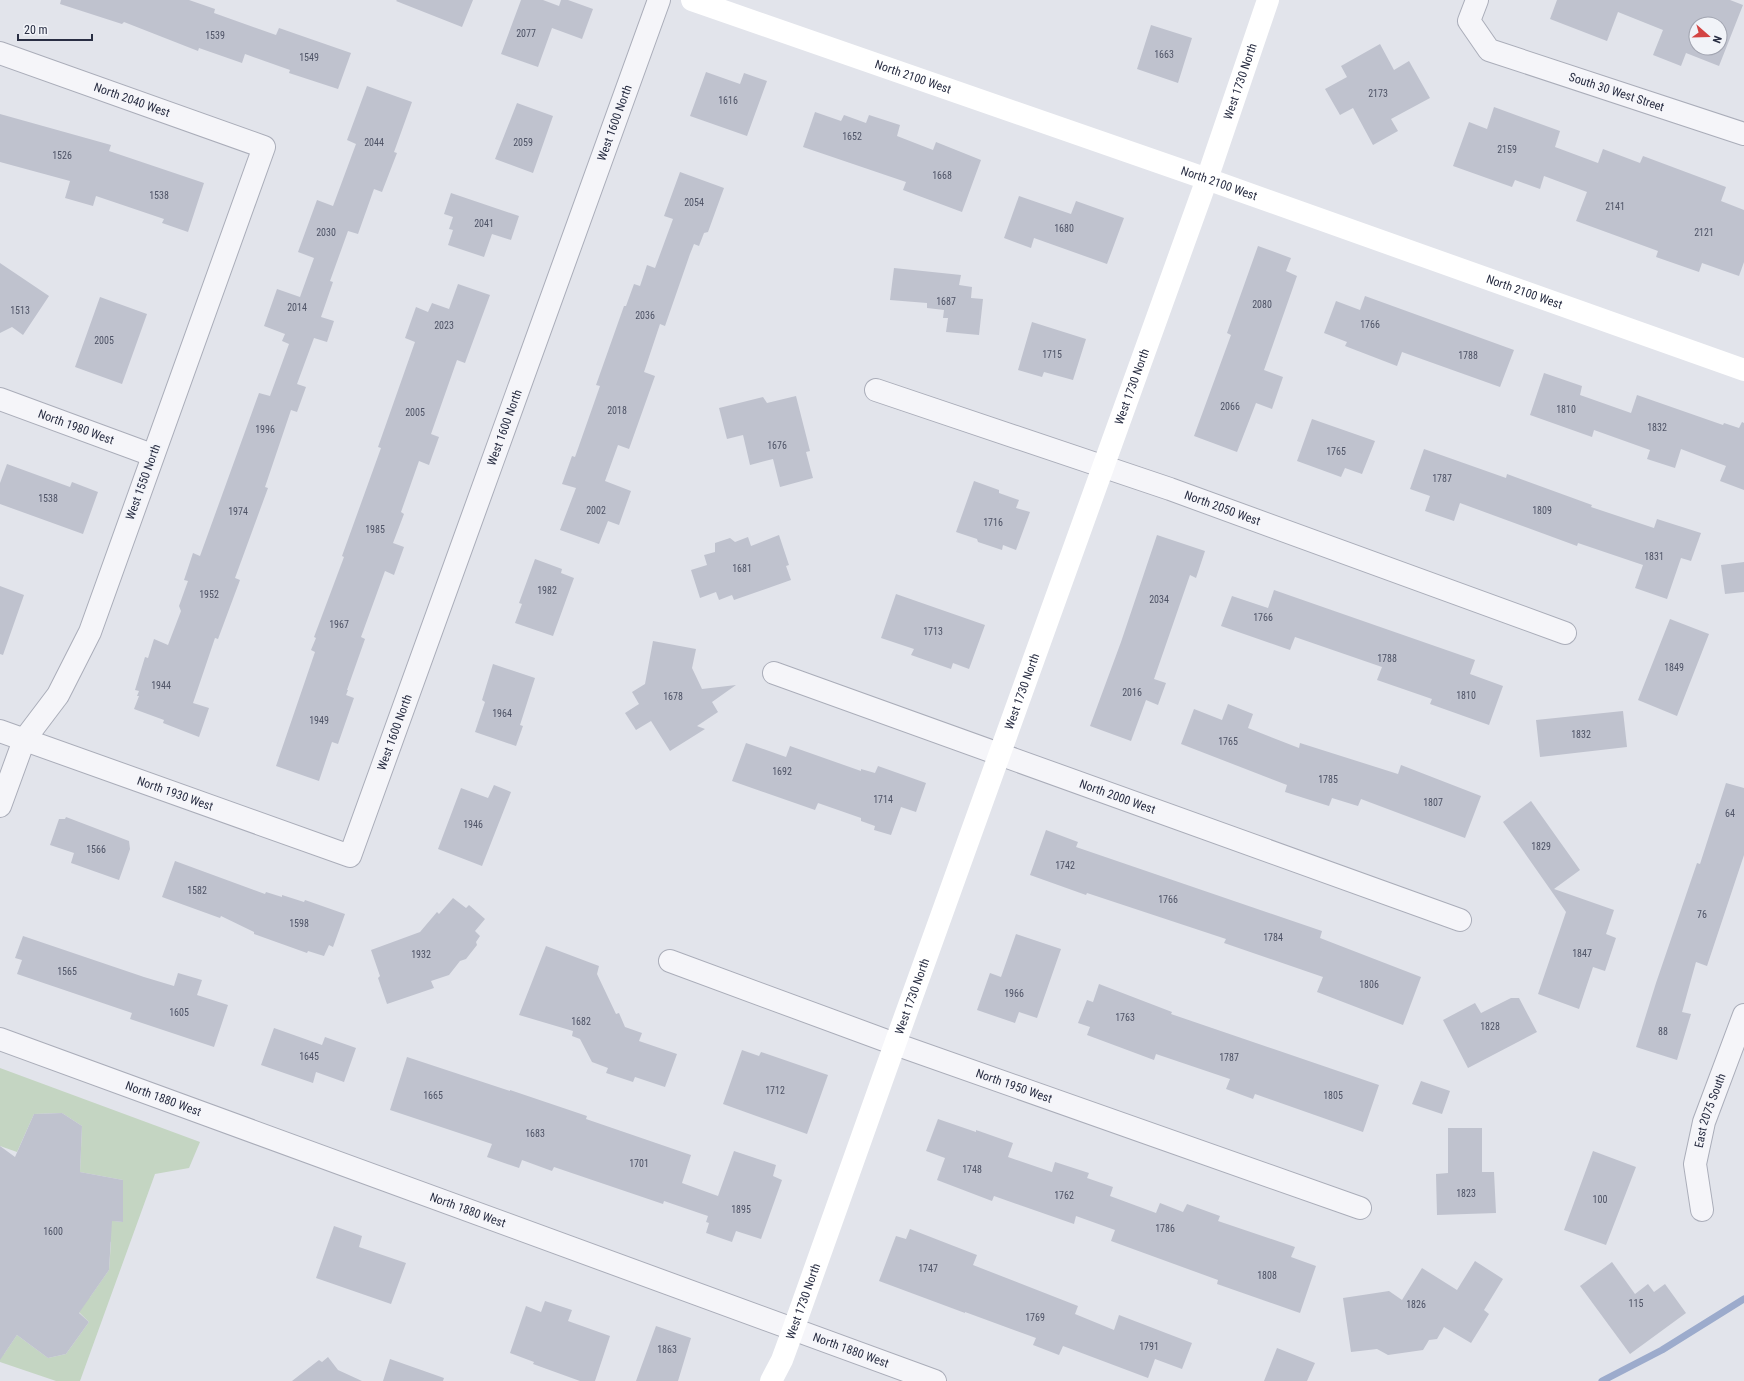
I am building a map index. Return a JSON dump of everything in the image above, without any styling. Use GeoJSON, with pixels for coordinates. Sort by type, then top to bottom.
{"type":"FeatureCollection","features":[{"type":"Feature","properties":{"kind":"street","name":"West 1600 North"},"geometry":{"type":"LineString","coordinates":[[350,856],[658,0]]}},
{"type":"Feature","properties":{"kind":"street","name":"North 2100 West"},"geometry":{"type":"LineString","coordinates":[[692,0],[1207,179],[1744,370]]}},
{"type":"Feature","properties":{"kind":"street","name":"West 1730 North"},"geometry":{"type":"LineString","coordinates":[[771,1381],[782,1360],[793,1330],[1104,466],[1207,179],[1268,0]]}},
{"type":"Feature","properties":{"kind":"street","name":"South 30 West Street"},"geometry":{"type":"LineString","coordinates":[[1477,0],[1469,21],[1489,50],[1744,134]]}},
{"type":"Feature","properties":{"kind":"street","name":"North 2040 West"},"geometry":{"type":"LineString","coordinates":[[0,53],[264,147]]}},
{"type":"Feature","properties":{"kind":"street","name":"West 1550 North"},"geometry":{"type":"LineString","coordinates":[[0,806],[24,740],[58,695],[90,632],[152,455],[264,147]]}},
{"type":"Feature","properties":{"kind":"street","name":"North 2050 West"},"geometry":{"type":"LineString","coordinates":[[876,390],[1170,489],[1565,633]]}},
{"type":"Feature","properties":{"kind":"street","name":"North 1980 West"},"geometry":{"type":"LineString","coordinates":[[0,399],[152,455]]}},
{"type":"Feature","properties":{"kind":"street","name":"North 2000 West"},"geometry":{"type":"LineString","coordinates":[[774,673],[1460,920]]}},
{"type":"Feature","properties":{"kind":"street","name":"North 1930 West"},"geometry":{"type":"LineString","coordinates":[[0,731],[350,856]]}},
{"type":"Feature","properties":{"kind":"street","name":"North 1950 West"},"geometry":{"type":"LineString","coordinates":[[670,961],[895,1044],[1360,1208]]}},
{"type":"Feature","properties":{"kind":"street","name":"East 2075 South"},"geometry":{"type":"LineString","coordinates":[[1702,1210],[1694,1164],[1704,1122],[1744,1015]]}},
{"type":"Feature","properties":{"kind":"street","name":"North 1880 West"},"geometry":{"type":"LineString","coordinates":[[0,1039],[935,1381]]}},
{"type":"Feature","properties":{"kind":"green space"},"geometry":{"type":"Polygon","coordinates":[[[0,1068],[200,1142],[189,1168],[155,1174],[80,1381],[56,1381],[0,1362],[0,1353],[4,1354],[17,1335],[48,1358],[66,1354],[89,1322],[77,1310],[85,1296],[90,1297],[109,1270],[111,1242],[105,1239],[105,1220],[123,1222],[123,1180],[80,1172],[82,1126],[62,1113],[34,1114],[17,1152],[0,1146],[0,1068]]]}},
{"type":"Feature","properties":{"kind":"building"},"geometry":{"type":"Polygon","coordinates":[[[61,0],[189,0],[215,9],[214,13],[276,35],[279,28],[351,53],[338,89],[289,73],[290,70],[245,54],[242,63],[199,48],[198,51],[124,22],[122,24],[60,4],[61,0]]]}},
{"type":"Feature","properties":{"kind":"building"},"geometry":{"type":"Polygon","coordinates":[[[473,0],[462,27],[396,1],[473,0]]]}},
{"type":"Feature","properties":{"kind":"building"},"geometry":{"type":"Polygon","coordinates":[[[521,0],[543,0],[559,6],[561,0],[568,0],[593,9],[582,39],[552,28],[538,67],[501,54],[521,0]]]}},
{"type":"Feature","properties":{"kind":"building"},"geometry":{"type":"Polygon","coordinates":[[[1557,0],[1730,0],[1743,5],[1728,43],[1728,16],[1688,16],[1688,54],[1686,53],[1681,66],[1653,55],[1663,30],[1618,12],[1607,41],[1550,19],[1557,0]]]}},
{"type":"Feature","properties":{"kind":"building"},"geometry":{"type":"Polygon","coordinates":[[[1151,25],[1192,38],[1178,83],[1137,69],[1151,25]]]}},
{"type":"Feature","properties":{"kind":"building"},"geometry":{"type":"Polygon","coordinates":[[[1380,44],[1394,70],[1409,61],[1430,98],[1391,119],[1398,131],[1373,145],[1353,108],[1340,115],[1325,89],[1347,77],[1341,66],[1380,44]]]}},
{"type":"Feature","properties":{"kind":"building"},"geometry":{"type":"Polygon","coordinates":[[[1694,56],[1723,56],[1719,66],[1694,56]]]}},
{"type":"Feature","properties":{"kind":"building"},"geometry":{"type":"Polygon","coordinates":[[[706,72],[740,84],[744,73],[767,81],[747,136],[690,116],[706,72]]]}},
{"type":"Feature","properties":{"kind":"building"},"geometry":{"type":"Polygon","coordinates":[[[367,86],[412,102],[394,152],[397,153],[382,192],[374,189],[358,234],[348,231],[330,281],[333,282],[321,317],[334,321],[327,342],[314,338],[297,384],[306,387],[297,412],[291,410],[265,487],[268,488],[235,578],[240,580],[218,639],[215,638],[193,703],[209,708],[199,737],[163,723],[164,720],[134,709],[139,696],[137,696],[139,691],[135,690],[145,657],[148,658],[154,639],[168,645],[181,611],[179,606],[188,581],[184,580],[193,553],[200,556],[259,393],[270,396],[289,344],[282,341],[285,334],[264,326],[277,289],[300,297],[314,258],[298,252],[317,200],[333,206],[356,144],[347,140],[367,86]]]}},
{"type":"Feature","properties":{"kind":"building"},"geometry":{"type":"Polygon","coordinates":[[[517,103],[553,116],[533,173],[495,159],[517,103]]]}},
{"type":"Feature","properties":{"kind":"building"},"geometry":{"type":"Polygon","coordinates":[[[1494,107],[1560,131],[1555,147],[1598,163],[1603,149],[1640,163],[1643,156],[1726,187],[1721,201],[1744,210],[1744,262],[1739,276],[1702,263],[1699,272],[1656,257],[1658,251],[1576,221],[1587,192],[1544,176],[1540,189],[1515,180],[1512,187],[1453,166],[1469,122],[1487,129],[1494,107]]]}},
{"type":"Feature","properties":{"kind":"building"},"geometry":{"type":"Polygon","coordinates":[[[815,112],[841,121],[844,115],[866,123],[869,115],[900,125],[897,136],[933,150],[936,142],[981,160],[962,212],[903,190],[906,182],[803,147],[815,112]]]}},
{"type":"Feature","properties":{"kind":"building"},"geometry":{"type":"Polygon","coordinates":[[[0,114],[111,145],[109,151],[204,183],[188,232],[162,223],[164,219],[96,196],[93,206],[65,198],[70,181],[0,162],[0,114]]]}},
{"type":"Feature","properties":{"kind":"building"},"geometry":{"type":"Polygon","coordinates":[[[680,172],[724,188],[708,232],[704,233],[699,246],[694,244],[665,326],[660,324],[644,372],[655,376],[629,449],[618,445],[605,481],[631,491],[619,525],[608,521],[599,544],[560,530],[576,488],[562,484],[572,456],[575,457],[600,386],[596,385],[624,306],[626,306],[634,284],[640,286],[647,265],[655,268],[673,219],[664,216],[680,172]]]}},
{"type":"Feature","properties":{"kind":"building"},"geometry":{"type":"Polygon","coordinates":[[[451,193],[519,216],[511,240],[492,234],[484,257],[448,245],[453,230],[449,229],[453,217],[444,214],[451,193]]]}},
{"type":"Feature","properties":{"kind":"building"},"geometry":{"type":"Polygon","coordinates":[[[1019,196],[1071,214],[1076,201],[1124,218],[1107,264],[1034,238],[1031,248],[1004,238],[1019,196]]]}},
{"type":"Feature","properties":{"kind":"building"},"geometry":{"type":"Polygon","coordinates":[[[1258,246],[1291,258],[1286,271],[1297,276],[1264,370],[1283,377],[1272,409],[1256,403],[1237,452],[1194,436],[1231,335],[1227,333],[1258,246]]]}},
{"type":"Feature","properties":{"kind":"building"},"geometry":{"type":"Polygon","coordinates":[[[0,263],[49,296],[23,335],[12,327],[0,333],[0,263]]]}},
{"type":"Feature","properties":{"kind":"building"},"geometry":{"type":"Polygon","coordinates":[[[894,268],[961,275],[959,285],[972,287],[971,298],[983,299],[979,335],[946,332],[948,318],[943,318],[944,310],[927,308],[927,303],[890,300],[894,268]]]}},
{"type":"Feature","properties":{"kind":"building"},"geometry":{"type":"Polygon","coordinates":[[[458,284],[490,295],[465,363],[457,360],[431,434],[439,437],[429,465],[419,461],[401,512],[404,514],[393,543],[404,547],[394,575],[385,571],[361,637],[365,639],[346,695],[354,698],[338,744],[332,742],[319,781],[276,766],[315,652],[311,650],[316,638],[314,637],[344,557],[342,556],[381,448],[378,447],[415,342],[405,338],[416,307],[428,312],[432,303],[449,309],[458,284]]]}},
{"type":"Feature","properties":{"kind":"building"},"geometry":{"type":"Polygon","coordinates":[[[1365,296],[1514,350],[1500,387],[1402,352],[1397,366],[1345,346],[1347,342],[1324,333],[1336,301],[1360,310],[1365,296]]]}},
{"type":"Feature","properties":{"kind":"building"},"geometry":{"type":"Polygon","coordinates":[[[100,297],[147,314],[122,384],[75,367],[100,297]]]}},
{"type":"Feature","properties":{"kind":"building"},"geometry":{"type":"Polygon","coordinates":[[[1032,322],[1086,339],[1073,380],[1044,372],[1042,377],[1018,370],[1032,322]]]}},
{"type":"Feature","properties":{"kind":"building"},"geometry":{"type":"Polygon","coordinates":[[[1544,373],[1582,386],[1580,395],[1631,413],[1637,395],[1723,425],[1724,423],[1739,428],[1742,422],[1744,423],[1744,490],[1720,481],[1726,466],[1681,449],[1675,468],[1647,459],[1650,450],[1594,430],[1592,437],[1530,415],[1544,373]]]}},
{"type":"Feature","properties":{"kind":"building"},"geometry":{"type":"Polygon","coordinates":[[[796,396],[810,451],[806,452],[813,478],[780,487],[773,459],[750,465],[743,435],[727,439],[719,408],[763,397],[767,403],[796,396]]]}},
{"type":"Feature","properties":{"kind":"building"},"geometry":{"type":"Polygon","coordinates":[[[1312,419],[1375,441],[1362,474],[1345,468],[1341,477],[1297,461],[1312,419]]]}},
{"type":"Feature","properties":{"kind":"building"},"geometry":{"type":"Polygon","coordinates":[[[1424,449],[1506,478],[1507,474],[1592,505],[1591,507],[1654,528],[1657,519],[1701,533],[1691,561],[1681,558],[1667,599],[1635,588],[1643,565],[1578,543],[1577,546],[1460,503],[1454,521],[1425,511],[1430,496],[1410,489],[1424,449]]]}},
{"type":"Feature","properties":{"kind":"building"},"geometry":{"type":"Polygon","coordinates":[[[7,464],[70,487],[72,482],[98,492],[83,534],[0,504],[0,483],[7,464]]]}},
{"type":"Feature","properties":{"kind":"building"},"geometry":{"type":"Polygon","coordinates":[[[974,481],[999,490],[999,493],[1019,500],[1016,508],[1030,512],[1016,550],[1003,545],[1002,550],[978,542],[977,539],[956,532],[974,481]]]}},
{"type":"Feature","properties":{"kind":"building"},"geometry":{"type":"Polygon","coordinates":[[[779,535],[789,565],[786,566],[791,580],[734,600],[732,595],[719,600],[716,592],[700,598],[691,570],[707,565],[704,555],[715,552],[715,543],[730,538],[735,542],[748,537],[751,546],[779,535]]]}},
{"type":"Feature","properties":{"kind":"building"},"geometry":{"type":"Polygon","coordinates":[[[1157,535],[1205,551],[1196,578],[1190,575],[1154,679],[1166,683],[1158,705],[1146,700],[1131,741],[1090,726],[1121,642],[1157,535]]]}},
{"type":"Feature","properties":{"kind":"building"},"geometry":{"type":"Polygon","coordinates":[[[535,559],[562,569],[561,573],[574,578],[553,636],[515,623],[522,604],[519,603],[535,559]]]}},
{"type":"Feature","properties":{"kind":"building"},"geometry":{"type":"Polygon","coordinates":[[[1744,562],[1744,592],[1725,594],[1721,565],[1744,562]]]}},
{"type":"Feature","properties":{"kind":"building"},"geometry":{"type":"Polygon","coordinates":[[[0,586],[24,595],[3,655],[0,654],[0,586]]]}},
{"type":"Feature","properties":{"kind":"building"},"geometry":{"type":"Polygon","coordinates":[[[1274,590],[1475,660],[1470,674],[1503,686],[1489,725],[1430,704],[1432,699],[1377,680],[1382,667],[1295,637],[1290,650],[1221,626],[1232,596],[1268,608],[1274,590]]]}},
{"type":"Feature","properties":{"kind":"building"},"geometry":{"type":"Polygon","coordinates":[[[896,594],[985,625],[969,669],[953,663],[951,669],[911,655],[914,649],[881,638],[896,594]]]}},
{"type":"Feature","properties":{"kind":"building"},"geometry":{"type":"Polygon","coordinates":[[[1670,619],[1709,634],[1677,716],[1638,700],[1670,619]]]}},
{"type":"Feature","properties":{"kind":"building"},"geometry":{"type":"Polygon","coordinates":[[[653,641],[696,649],[692,668],[702,689],[736,685],[712,702],[718,712],[697,726],[705,729],[670,751],[651,721],[636,730],[625,713],[639,704],[632,692],[645,684],[653,641]]]}},
{"type":"Feature","properties":{"kind":"building"},"geometry":{"type":"Polygon","coordinates":[[[493,664],[535,678],[520,725],[523,726],[516,746],[475,732],[485,702],[482,700],[493,664]]]}},
{"type":"Feature","properties":{"kind":"building"},"geometry":{"type":"Polygon","coordinates":[[[1228,704],[1253,714],[1248,728],[1299,748],[1300,743],[1398,774],[1401,765],[1481,796],[1465,838],[1361,799],[1358,806],[1332,798],[1329,806],[1285,792],[1287,785],[1181,744],[1194,709],[1222,720],[1228,704]]]}},
{"type":"Feature","properties":{"kind":"building"},"geometry":{"type":"Polygon","coordinates":[[[1623,711],[1627,747],[1540,757],[1536,720],[1623,711]]]}},
{"type":"Feature","properties":{"kind":"building"},"geometry":{"type":"Polygon","coordinates":[[[746,743],[786,757],[790,746],[861,771],[861,769],[875,773],[878,766],[926,783],[916,812],[901,807],[891,835],[874,830],[875,826],[861,821],[861,818],[818,803],[815,810],[732,781],[746,743]]]}},
{"type":"Feature","properties":{"kind":"building"},"geometry":{"type":"Polygon","coordinates":[[[1726,783],[1744,788],[1744,855],[1707,966],[1696,962],[1682,1012],[1691,1014],[1677,1060],[1636,1047],[1656,983],[1697,863],[1700,864],[1726,783]]]}},
{"type":"Feature","properties":{"kind":"building"},"geometry":{"type":"Polygon","coordinates":[[[494,785],[511,792],[482,866],[438,849],[461,788],[488,798],[494,785]]]}},
{"type":"Feature","properties":{"kind":"building"},"geometry":{"type":"Polygon","coordinates":[[[1531,801],[1580,870],[1554,889],[1614,910],[1606,934],[1616,938],[1605,971],[1593,967],[1579,1009],[1538,994],[1566,912],[1503,822],[1531,801]]]}},
{"type":"Feature","properties":{"kind":"building"},"geometry":{"type":"Polygon","coordinates":[[[66,817],[129,841],[130,849],[119,880],[71,863],[74,853],[50,845],[59,819],[65,819],[66,817]]]}},
{"type":"Feature","properties":{"kind":"building"},"geometry":{"type":"Polygon","coordinates":[[[1046,830],[1078,842],[1076,847],[1322,931],[1320,938],[1421,977],[1403,1025],[1317,992],[1323,977],[1224,943],[1226,939],[1087,893],[1086,895],[1030,875],[1046,830]]]}},
{"type":"Feature","properties":{"kind":"building"},"geometry":{"type":"Polygon","coordinates":[[[175,861],[265,894],[266,892],[282,897],[282,895],[304,902],[305,900],[345,914],[333,947],[329,945],[324,956],[308,951],[307,953],[254,934],[254,932],[221,916],[220,918],[162,897],[175,861]]]}},
{"type":"Feature","properties":{"kind":"building"},"geometry":{"type":"Polygon","coordinates":[[[453,898],[466,908],[469,905],[485,919],[475,931],[480,936],[476,942],[477,945],[466,959],[460,961],[449,975],[431,981],[434,988],[387,1004],[378,978],[380,976],[371,950],[420,932],[437,912],[439,914],[453,898]]]}},
{"type":"Feature","properties":{"kind":"building"},"geometry":{"type":"Polygon","coordinates":[[[1016,934],[1061,949],[1037,1018],[1019,1012],[1015,1023],[977,1010],[990,973],[1001,977],[1016,934]]]}},
{"type":"Feature","properties":{"kind":"building"},"geometry":{"type":"Polygon","coordinates":[[[23,936],[174,986],[178,973],[202,980],[197,995],[228,1005],[214,1047],[130,1019],[132,1013],[17,974],[22,960],[15,958],[23,936]]]}},
{"type":"Feature","properties":{"kind":"building"},"geometry":{"type":"Polygon","coordinates":[[[546,946],[599,966],[597,974],[616,1014],[619,1013],[625,1027],[642,1033],[639,1041],[677,1054],[665,1087],[635,1077],[633,1082],[606,1073],[608,1068],[592,1062],[580,1039],[572,1036],[573,1031],[519,1015],[546,946]]]}},
{"type":"Feature","properties":{"kind":"building"},"geometry":{"type":"Polygon","coordinates":[[[1099,984],[1172,1012],[1171,1014],[1379,1085],[1363,1132],[1255,1094],[1253,1099],[1226,1089],[1230,1079],[1156,1054],[1154,1060],[1087,1035],[1090,1027],[1078,1023],[1087,1000],[1093,1002],[1099,984]]]}},
{"type":"Feature","properties":{"kind":"building"},"geometry":{"type":"Polygon","coordinates":[[[1511,998],[1519,998],[1537,1032],[1468,1068],[1443,1020],[1475,1003],[1481,1013],[1511,998]]]}},
{"type":"Feature","properties":{"kind":"building"},"geometry":{"type":"Polygon","coordinates":[[[274,1028],[322,1045],[325,1037],[356,1048],[344,1082],[316,1072],[313,1083],[261,1065],[274,1028]]]}},
{"type":"Feature","properties":{"kind":"building"},"geometry":{"type":"Polygon","coordinates":[[[742,1050],[759,1056],[761,1052],[828,1075],[807,1134],[723,1104],[742,1050]]]}},
{"type":"Feature","properties":{"kind":"building"},"geometry":{"type":"Polygon","coordinates":[[[407,1057],[587,1116],[586,1119],[691,1155],[682,1183],[718,1196],[734,1151],[776,1165],[773,1176],[782,1180],[761,1239],[736,1231],[732,1242],[706,1233],[709,1223],[706,1222],[708,1216],[664,1201],[663,1204],[554,1167],[552,1171],[522,1160],[519,1168],[487,1157],[492,1144],[390,1110],[407,1057]]]}},
{"type":"Feature","properties":{"kind":"building"},"geometry":{"type":"Polygon","coordinates":[[[1421,1081],[1450,1091],[1442,1114],[1412,1104],[1421,1081]]]}},
{"type":"Feature","properties":{"kind":"building"},"geometry":{"type":"Polygon","coordinates":[[[62,1113],[82,1126],[80,1172],[123,1180],[123,1222],[112,1221],[109,1270],[79,1313],[89,1322],[66,1354],[48,1358],[17,1335],[0,1360],[0,1146],[15,1157],[34,1114],[62,1113]]]}},
{"type":"Feature","properties":{"kind":"building"},"geometry":{"type":"Polygon","coordinates":[[[938,1119],[1013,1143],[1008,1157],[1052,1172],[1055,1162],[1089,1173],[1087,1178],[1113,1187],[1110,1196],[1156,1213],[1160,1203],[1183,1212],[1187,1204],[1220,1216],[1218,1221],[1295,1247],[1291,1257],[1316,1266],[1300,1313],[1217,1284],[1218,1280],[1111,1241],[1115,1230],[1076,1216],[1074,1224],[994,1196],[992,1201],[937,1180],[945,1158],[926,1151],[938,1119]]]}},
{"type":"Feature","properties":{"kind":"building"},"geometry":{"type":"Polygon","coordinates":[[[1448,1128],[1482,1128],[1482,1172],[1494,1172],[1496,1213],[1437,1215],[1436,1174],[1448,1173],[1448,1128]]]}},
{"type":"Feature","properties":{"kind":"building"},"geometry":{"type":"Polygon","coordinates":[[[1593,1151],[1636,1167],[1606,1245],[1564,1230],[1593,1151]]]}},
{"type":"Feature","properties":{"kind":"building"},"geometry":{"type":"Polygon","coordinates":[[[334,1226],[362,1236],[359,1247],[406,1263],[391,1304],[316,1278],[334,1226]]]}},
{"type":"Feature","properties":{"kind":"building"},"geometry":{"type":"Polygon","coordinates":[[[910,1229],[977,1255],[973,1265],[1078,1306],[1075,1314],[1114,1330],[1119,1315],[1192,1343],[1182,1369],[1155,1359],[1148,1378],[1063,1346],[1059,1355],[1033,1345],[1036,1338],[879,1281],[896,1236],[906,1239],[910,1229]]]}},
{"type":"Feature","properties":{"kind":"building"},"geometry":{"type":"Polygon","coordinates":[[[1475,1261],[1503,1279],[1484,1310],[1489,1314],[1471,1343],[1444,1327],[1437,1339],[1429,1340],[1423,1350],[1388,1355],[1377,1349],[1351,1352],[1343,1298],[1389,1291],[1402,1300],[1422,1268],[1457,1290],[1475,1261]]]}},
{"type":"Feature","properties":{"kind":"building"},"geometry":{"type":"Polygon","coordinates":[[[1612,1262],[1635,1294],[1648,1284],[1654,1292],[1665,1284],[1686,1313],[1630,1354],[1580,1286],[1612,1262]]]}},
{"type":"Feature","properties":{"kind":"building"},"geometry":{"type":"Polygon","coordinates":[[[545,1301],[572,1310],[568,1321],[610,1336],[595,1381],[580,1381],[533,1364],[534,1362],[510,1353],[526,1306],[541,1312],[545,1301]]]}},
{"type":"Feature","properties":{"kind":"building"},"geometry":{"type":"Polygon","coordinates":[[[656,1326],[691,1338],[678,1381],[636,1381],[656,1326]]]}},
{"type":"Feature","properties":{"kind":"building"},"geometry":{"type":"Polygon","coordinates":[[[1277,1348],[1315,1363],[1307,1381],[1264,1381],[1277,1348]]]}},
{"type":"Feature","properties":{"kind":"building"},"geometry":{"type":"Polygon","coordinates":[[[328,1357],[338,1370],[362,1381],[292,1381],[319,1360],[322,1362],[328,1357]]]}},
{"type":"Feature","properties":{"kind":"building"},"geometry":{"type":"Polygon","coordinates":[[[390,1359],[444,1378],[443,1381],[383,1381],[390,1359]]]}},
{"type":"Feature","properties":{"kind":"waterway"},"geometry":{"type":"LineString","coordinates":[[1602,1381],[1662,1350],[1744,1299]]}}]}
